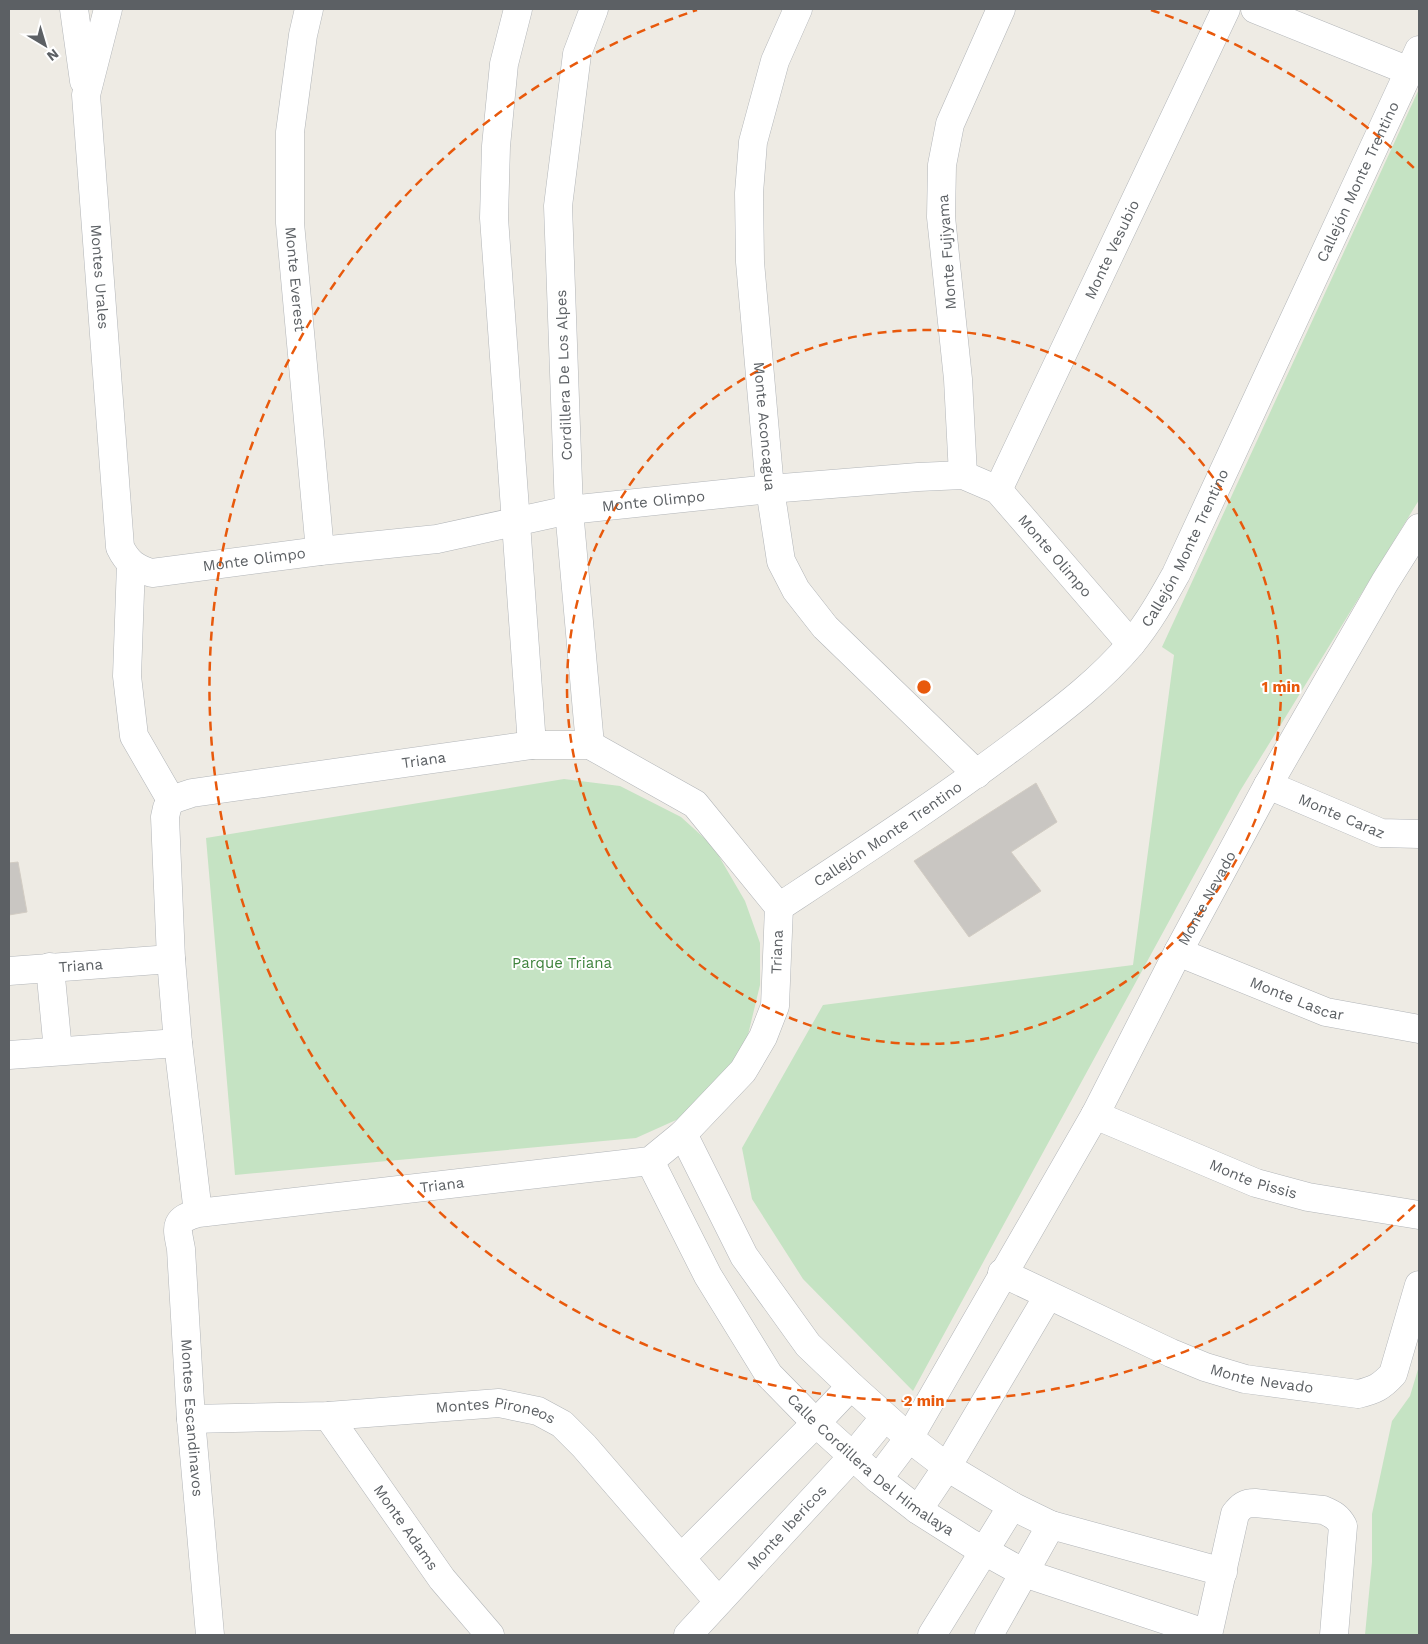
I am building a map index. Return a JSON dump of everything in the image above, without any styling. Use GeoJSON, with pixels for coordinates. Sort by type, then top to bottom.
{"type":"FeatureCollection","features":[{"type":"Feature","properties":{"kind":"street"},"geometry":{"type":"LineString","coordinates":[[74,9],[86,95]]}},
{"type":"Feature","properties":{"kind":"street","name":"Montes Urales"},"geometry":{"type":"LineString","coordinates":[[108,9],[86,95],[125,556],[127,676],[134,736],[172,800]]}},
{"type":"Feature","properties":{"kind":"street","name":"Monte Everest"},"geometry":{"type":"LineString","coordinates":[[308,9],[302,35],[290,132],[290,223],[320,551]]}},
{"type":"Feature","properties":{"kind":"street"},"geometry":{"type":"LineString","coordinates":[[518,9],[504,64],[496,146],[494,218],[532,745]]}},
{"type":"Feature","properties":{"kind":"street","name":"Cordillera De Los Alpes"},"geometry":{"type":"LineString","coordinates":[[590,745],[569,510],[558,206],[577,54],[594,9]]}},
{"type":"Feature","properties":{"kind":"street","name":"Monte Aconcagua"},"geometry":{"type":"LineString","coordinates":[[798,9],[775,61],[755,133],[748,193],[750,262],[770,489],[781,561],[796,590],[825,627],[977,774]]}},
{"type":"Feature","properties":{"kind":"street","name":"Monte Fujiyama"},"geometry":{"type":"LineString","coordinates":[[963,475],[958,379],[941,217],[942,165],[950,124],[1001,9]]}},
{"type":"Feature","properties":{"kind":"street","name":"Monte Vesubio"},"geometry":{"type":"LineString","coordinates":[[998,490],[1226,9]]}},
{"type":"Feature","properties":{"kind":"street"},"geometry":{"type":"LineString","coordinates":[[1255,9],[1414,61]]}},
{"type":"Feature","properties":{"kind":"street","name":"Callejón Monte Trentino"},"geometry":{"type":"LineString","coordinates":[[779,908],[977,774],[1102,676],[1131,644],[1156,610],[1176,574],[1414,61]]}},
{"type":"Feature","properties":{"kind":"street","name":"Monte Olimpo"},"geometry":{"type":"LineString","coordinates":[[125,556],[142,570],[152,573],[437,538],[569,510],[770,489],[918,476],[963,475],[998,490],[1131,644]]}},
{"type":"Feature","properties":{"kind":"street","name":"Monte Nevado"},"geometry":{"type":"LineString","coordinates":[[878,1479],[909,1438],[1002,1273],[1095,1115],[1178,952],[1268,786],[1385,582],[1419,528]]}},
{"type":"Feature","properties":{"kind":"street","name":"Triana"},"geometry":{"type":"LineString","coordinates":[[172,800],[192,793],[532,745],[590,745],[695,804],[779,908],[775,1006],[763,1037],[743,1071],[683,1134],[650,1161],[198,1213]]}},
{"type":"Feature","properties":{"kind":"street","name":"Monte Caraz"},"geometry":{"type":"LineString","coordinates":[[1268,786],[1381,833],[1419,834]]}},
{"type":"Feature","properties":{"kind":"street"},"geometry":{"type":"LineString","coordinates":[[172,800],[167,808],[165,817],[171,959],[178,1043],[198,1213]]}},
{"type":"Feature","properties":{"kind":"street","name":"Monte Lascar"},"geometry":{"type":"LineString","coordinates":[[1178,952],[1326,1012],[1419,1029]]}},
{"type":"Feature","properties":{"kind":"street","name":"Triana"},"geometry":{"type":"LineString","coordinates":[[9,971],[171,959]]}},
{"type":"Feature","properties":{"kind":"street","name":"Triana"},"geometry":{"type":"LineString","coordinates":[[50,968],[58,1051]]}},
{"type":"Feature","properties":{"kind":"street"},"geometry":{"type":"LineString","coordinates":[[9,1055],[178,1043]]}},
{"type":"Feature","properties":{"kind":"street","name":"Monte Pissis"},"geometry":{"type":"LineString","coordinates":[[1095,1115],[1256,1183],[1308,1197],[1419,1216]]}},
{"type":"Feature","properties":{"kind":"street"},"geometry":{"type":"LineString","coordinates":[[683,1134],[744,1256],[808,1345],[850,1386],[909,1438],[947,1467],[1012,1506],[1051,1525],[1223,1572]]}},
{"type":"Feature","properties":{"kind":"street","name":"Calle Cordillera Del Himalaya"},"geometry":{"type":"LineString","coordinates":[[650,1161],[708,1276],[769,1374],[816,1423],[878,1479],[918,1510],[984,1551],[1024,1573],[1208,1635],[1235,1514],[1241,1507],[1247,1503],[1323,1510],[1333,1514],[1343,1526],[1334,1635]]}},
{"type":"Feature","properties":{"kind":"street","name":"Montes Escandinavos"},"geometry":{"type":"LineString","coordinates":[[198,1213],[185,1217],[178,1228],[191,1419],[215,1629]]}},
{"type":"Feature","properties":{"kind":"street","name":"Monte Nevado"},"geometry":{"type":"LineString","coordinates":[[1002,1273],[1171,1353],[1205,1367],[1245,1379],[1358,1394],[1375,1390],[1393,1374],[1419,1285]]}},
{"type":"Feature","properties":{"kind":"street"},"geometry":{"type":"LineString","coordinates":[[918,1510],[947,1467],[1048,1296]]}},
{"type":"Feature","properties":{"kind":"street"},"geometry":{"type":"LineString","coordinates":[[681,1558],[816,1423],[850,1386]]}},
{"type":"Feature","properties":{"kind":"street","name":"Montes Pironeos"},"geometry":{"type":"LineString","coordinates":[[191,1419],[328,1416],[499,1403],[538,1411],[562,1424],[584,1446],[718,1601]]}},
{"type":"Feature","properties":{"kind":"street","name":"Monte Adams"},"geometry":{"type":"LineString","coordinates":[[328,1416],[442,1579],[490,1635]]}},
{"type":"Feature","properties":{"kind":"street","name":"Monte Ibericos"},"geometry":{"type":"LineString","coordinates":[[688,1635],[853,1456],[885,1417]]}},
{"type":"Feature","properties":{"kind":"street"},"geometry":{"type":"LineString","coordinates":[[932,1635],[1012,1506]]}},
{"type":"Feature","properties":{"kind":"street"},"geometry":{"type":"LineString","coordinates":[[989,1635],[1051,1525]]}},
{"type":"Feature","properties":{"kind":"green space"},"geometry":{"type":"Polygon","coordinates":[[[1419,89],[1419,500],[1240,791],[913,1391],[803,1279],[752,1199],[742,1148],[823,1005],[1133,965],[1174,655],[1162,647],[1419,89]]]}},
{"type":"Feature","properties":{"kind":"green space","name":"Parque Triana"},"geometry":{"type":"Polygon","coordinates":[[[564,779],[620,786],[681,817],[713,846],[745,901],[760,943],[760,985],[747,1039],[723,1080],[685,1116],[636,1138],[235,1175],[206,838],[564,779]]]}},
{"type":"Feature","properties":{"kind":"green space"},"geometry":{"type":"Polygon","coordinates":[[[1419,1366],[1419,1635],[1365,1635],[1372,1562],[1372,1514],[1392,1421],[1410,1396],[1419,1366]]]}},
{"type":"Feature","properties":{"kind":"building"},"geometry":{"type":"Polygon","coordinates":[[[1036,783],[1057,822],[1011,852],[1041,891],[969,937],[914,861],[1036,783]]]}},
{"type":"Feature","properties":{"kind":"building"},"geometry":{"type":"Polygon","coordinates":[[[18,862],[27,912],[9,915],[9,863],[18,862]]]}}]}
